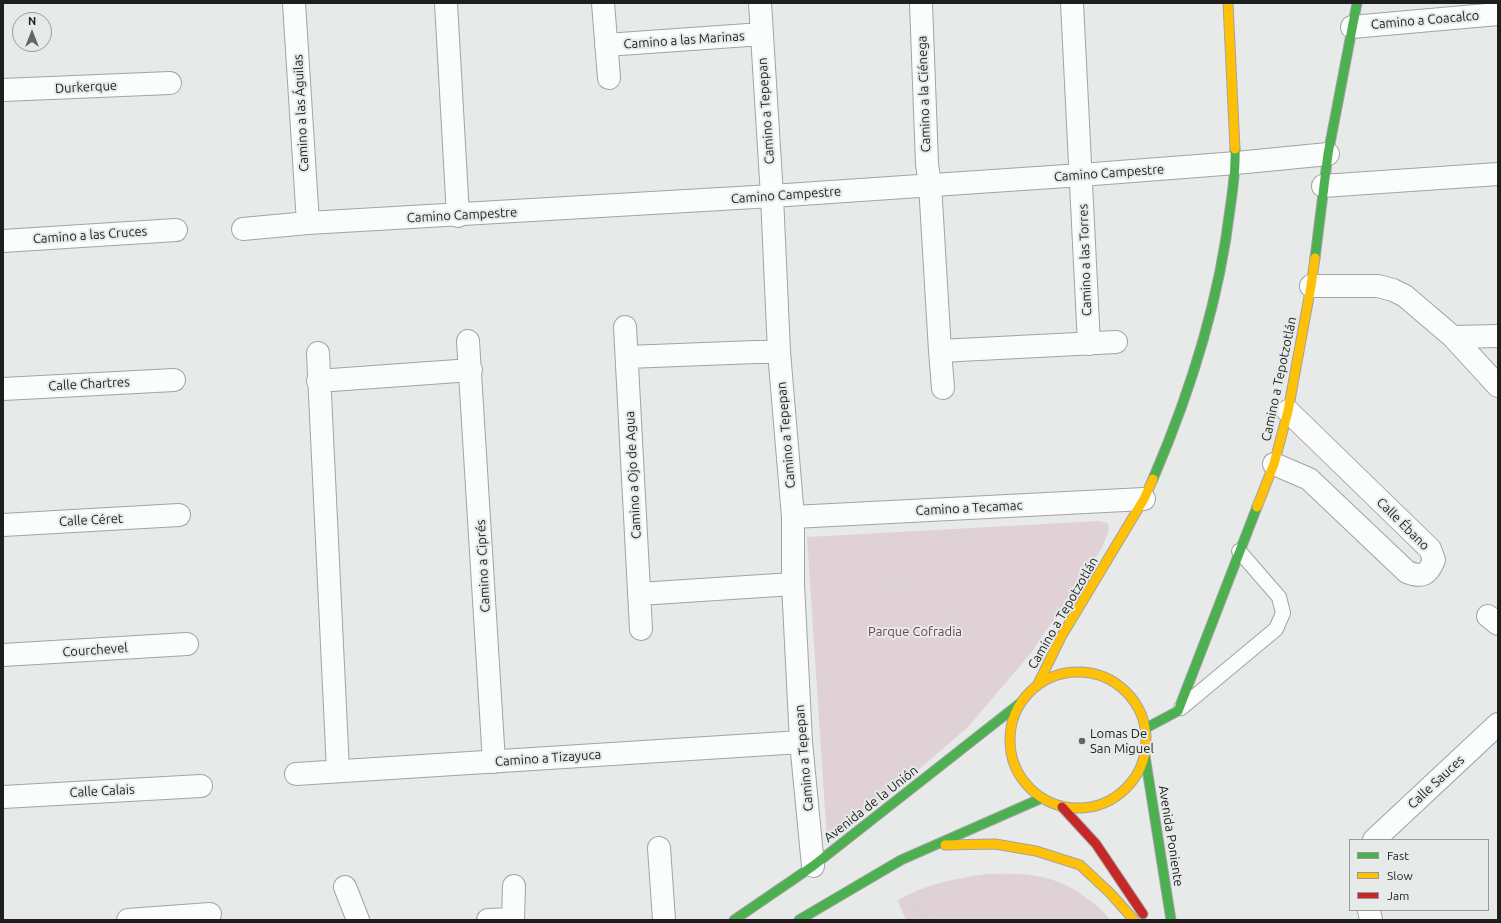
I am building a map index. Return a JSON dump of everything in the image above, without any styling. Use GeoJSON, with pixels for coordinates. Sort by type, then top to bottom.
{"type":"FeatureCollection","features":[{"type":"Feature","properties":{"kind":"main road","name":"Camino a Tepotzotlán"},"geometry":{"type":"LineString","coordinates":[[1038,684],[1061,637],[1144,499],[1172,434],[1202,346],[1226,246],[1236,163],[1228,3]]}},
{"type":"Feature","properties":{"kind":"main road","name":"Camino a Tepotzotlán"},"geometry":{"type":"LineString","coordinates":[[1178,711],[1274,464],[1288,411],[1311,286],[1328,154],[1357,3]]}},
{"type":"Feature","properties":{"kind":"main road"},"geometry":{"type":"LineString","coordinates":[[1082,671],[1104,676],[1124,688],[1139,706],[1146,728],[1147,742],[1145,756],[1137,776],[1123,792],[1104,803],[1083,809],[1062,807],[1042,798],[1025,784],[1014,766],[1009,745],[1011,724],[1019,704],[1027,693],[1038,684],[1059,674],[1082,671]]}},
{"type":"Feature","properties":{"kind":"main road","name":"Avenida de la Unión"},"geometry":{"type":"LineString","coordinates":[[734,920],[813,866],[1019,704]]}},
{"type":"Feature","properties":{"kind":"main road"},"geometry":{"type":"LineString","coordinates":[[1146,728],[1178,711]]}},
{"type":"Feature","properties":{"kind":"main road","name":"Avenida Poniente"},"geometry":{"type":"LineString","coordinates":[[1145,756],[1171,920]]}},
{"type":"Feature","properties":{"kind":"main road"},"geometry":{"type":"LineString","coordinates":[[807,918],[901,860],[1042,798]]}},
{"type":"Feature","properties":{"kind":"main road"},"geometry":{"type":"LineString","coordinates":[[1062,807],[1096,844],[1147,920]]}},
{"type":"Feature","properties":{"kind":"main road"},"geometry":{"type":"LineString","coordinates":[[934,846],[995,844],[1036,851],[1080,865],[1134,920]]}},
{"type":"Feature","properties":{"kind":"street","name":"Camino a las Águilas"},"geometry":{"type":"LineString","coordinates":[[294,3],[308,223]]}},
{"type":"Feature","properties":{"kind":"street"},"geometry":{"type":"LineString","coordinates":[[446,3],[458,216]]}},
{"type":"Feature","properties":{"kind":"street","name":"Camino a las Marinas"},"geometry":{"type":"LineString","coordinates":[[603,3],[608,78]]}},
{"type":"Feature","properties":{"kind":"street","name":"Camino a Tepepan"},"geometry":{"type":"LineString","coordinates":[[760,3],[772,196],[779,352],[793,517],[793,584],[801,742],[813,866]]}},
{"type":"Feature","properties":{"kind":"street","name":"Camino a la Ciénega"},"geometry":{"type":"LineString","coordinates":[[921,3],[927,164],[930,184]]}},
{"type":"Feature","properties":{"kind":"street"},"geometry":{"type":"LineString","coordinates":[[1072,3],[1081,175]]}},
{"type":"Feature","properties":{"kind":"street","name":"Camino a Coacalco"},"geometry":{"type":"LineString","coordinates":[[1352,27],[1498,14]]}},
{"type":"Feature","properties":{"kind":"street","name":"Camino a las Marinas"},"geometry":{"type":"LineString","coordinates":[[606,45],[762,34]]}},
{"type":"Feature","properties":{"kind":"street","name":"Durkerque"},"geometry":{"type":"LineString","coordinates":[[3,90],[170,83]]}},
{"type":"Feature","properties":{"kind":"street","name":"Camino Campestre"},"geometry":{"type":"LineString","coordinates":[[242,229],[308,223],[458,216],[1081,175],[1328,154]]}},
{"type":"Feature","properties":{"kind":"street"},"geometry":{"type":"LineString","coordinates":[[1323,186],[1498,174]]}},
{"type":"Feature","properties":{"kind":"street","name":"Camino a las Torres"},"geometry":{"type":"LineString","coordinates":[[1081,175],[1089,344]]}},
{"type":"Feature","properties":{"kind":"street"},"geometry":{"type":"LineString","coordinates":[[930,184],[943,388]]}},
{"type":"Feature","properties":{"kind":"street","name":"Camino a las Cruces"},"geometry":{"type":"LineString","coordinates":[[3,241],[176,230]]}},
{"type":"Feature","properties":{"kind":"street"},"geometry":{"type":"LineString","coordinates":[[1311,286],[1378,286],[1393,290],[1405,296],[1453,337],[1498,386]]}},
{"type":"Feature","properties":{"kind":"street","name":"Camino a Ojo de Agua"},"geometry":{"type":"LineString","coordinates":[[624,327],[627,357],[641,629]]}},
{"type":"Feature","properties":{"kind":"street"},"geometry":{"type":"LineString","coordinates":[[1453,337],[1498,336]]}},
{"type":"Feature","properties":{"kind":"street","name":"Camino a Ciprés"},"geometry":{"type":"LineString","coordinates":[[468,341],[471,370],[494,762]]}},
{"type":"Feature","properties":{"kind":"street"},"geometry":{"type":"LineString","coordinates":[[940,351],[1116,342]]}},
{"type":"Feature","properties":{"kind":"street"},"geometry":{"type":"LineString","coordinates":[[627,357],[779,352]]}},
{"type":"Feature","properties":{"kind":"street"},"geometry":{"type":"LineString","coordinates":[[318,353],[318,381],[338,770]]}},
{"type":"Feature","properties":{"kind":"street"},"geometry":{"type":"LineString","coordinates":[[318,381],[471,370]]}},
{"type":"Feature","properties":{"kind":"street","name":"Calle Chartres"},"geometry":{"type":"LineString","coordinates":[[3,389],[174,380]]}},
{"type":"Feature","properties":{"kind":"street","name":"Calle Ébano"},"geometry":{"type":"LineString","coordinates":[[1274,464],[1309,479],[1407,572],[1418,576],[1424,574],[1431,568],[1434,560],[1430,549],[1288,411]]}},
{"type":"Feature","properties":{"kind":"street","name":"Camino a Tecamac"},"geometry":{"type":"LineString","coordinates":[[793,517],[1144,499]]}},
{"type":"Feature","properties":{"kind":"street","name":"Calle Céret"},"geometry":{"type":"LineString","coordinates":[[3,525],[179,515]]}},
{"type":"Feature","properties":{"kind":"street"},"geometry":{"type":"LineString","coordinates":[[639,594],[793,584]]}},
{"type":"Feature","properties":{"kind":"street","name":"Courchevel"},"geometry":{"type":"LineString","coordinates":[[3,655],[187,644]]}},
{"type":"Feature","properties":{"kind":"street","name":"Calle Sauces"},"geometry":{"type":"LineString","coordinates":[[1375,839],[1498,724]]}},
{"type":"Feature","properties":{"kind":"street","name":"Camino a Tizayuca"},"geometry":{"type":"LineString","coordinates":[[296,774],[338,770],[494,762],[801,742]]}},
{"type":"Feature","properties":{"kind":"street","name":"Calle Calais"},"geometry":{"type":"LineString","coordinates":[[3,797],[201,786]]}},
{"type":"Feature","properties":{"kind":"street"},"geometry":{"type":"LineString","coordinates":[[659,848],[664,920]]}},
{"type":"Feature","properties":{"kind":"street"},"geometry":{"type":"LineString","coordinates":[[488,920],[513,919],[514,886]]}},
{"type":"Feature","properties":{"kind":"street"},"geometry":{"type":"LineString","coordinates":[[345,887],[358,920]]}},
{"type":"Feature","properties":{"kind":"street"},"geometry":{"type":"LineString","coordinates":[[128,920],[210,914]]}},
{"type":"Feature","properties":{"kind":"lane"},"geometry":{"type":"LineString","coordinates":[[1178,711],[1276,629],[1283,613],[1279,597],[1239,551]]}},
{"type":"Feature","properties":{"kind":"path"},"geometry":{"type":"LineString","coordinates":[[894,582],[905,580]]}},
{"type":"Feature","properties":{"kind":"path"},"geometry":{"type":"LineString","coordinates":[[908,904],[916,906],[930,920]]}},
{"type":"Feature","properties":{"kind":"green space","name":"Parque Cofradia"},"geometry":{"type":"Polygon","coordinates":[[[1100,521],[1108,524],[1109,529],[1102,548],[1031,653],[968,727],[888,796],[843,830],[827,840],[807,537],[1100,521]]]}},
{"type":"Feature","properties":{"kind":"green space"},"geometry":{"type":"Polygon","coordinates":[[[988,874],[1015,874],[1039,876],[1051,879],[1074,889],[1102,910],[1110,920],[906,920],[898,902],[898,900],[909,894],[931,886],[953,880],[988,874]]]}},
{"type":"Feature","properties":{"kind":"traffic: fast"},"geometry":{"type":"LineString","coordinates":[[1315,258],[1328,154],[1357,3]]}},
{"type":"Feature","properties":{"kind":"traffic: fast"},"geometry":{"type":"LineString","coordinates":[[1153,479],[1191,380],[1211,313],[1225,244],[1234,179],[1235,149]]}},
{"type":"Feature","properties":{"kind":"traffic: fast"},"geometry":{"type":"LineString","coordinates":[[1146,728],[1178,711],[1257,507]]}},
{"type":"Feature","properties":{"kind":"traffic: fast"},"geometry":{"type":"LineString","coordinates":[[734,920],[813,866],[1019,704]]}},
{"type":"Feature","properties":{"kind":"traffic: fast"},"geometry":{"type":"LineString","coordinates":[[1145,756],[1171,920]]}},
{"type":"Feature","properties":{"kind":"traffic: fast"},"geometry":{"type":"LineString","coordinates":[[799,920],[901,860],[1042,798]]}},
{"type":"Feature","properties":{"kind":"traffic: slow"},"geometry":{"type":"LineString","coordinates":[[1228,3],[1235,149]]}},
{"type":"Feature","properties":{"kind":"traffic: slow"},"geometry":{"type":"LineString","coordinates":[[1257,507],[1274,464],[1288,411],[1315,258]]}},
{"type":"Feature","properties":{"kind":"traffic: slow"},"geometry":{"type":"LineString","coordinates":[[1038,684],[1061,637],[1144,499],[1153,479]]}},
{"type":"Feature","properties":{"kind":"traffic: slow"},"geometry":{"type":"LineString","coordinates":[[1071,672],[1085,672],[1104,677],[1116,683],[1131,697],[1141,714],[1145,727],[1146,740],[1145,753],[1141,766],[1135,778],[1121,793],[1116,797],[1098,805],[1085,808],[1071,808],[1052,803],[1040,797],[1025,783],[1021,778],[1013,760],[1010,747],[1010,733],[1015,714],[1021,702],[1035,687],[1040,683],[1058,675],[1071,672]]}},
{"type":"Feature","properties":{"kind":"traffic: slow"},"geometry":{"type":"LineString","coordinates":[[945,845],[995,844],[1036,851],[1080,865],[1110,893],[1134,920]]}},
{"type":"Feature","properties":{"kind":"traffic: jam"},"geometry":{"type":"LineString","coordinates":[[1062,807],[1096,844],[1143,914]]}},
{"type":"Feature","properties":{"kind":"place","name":"Lomas De San Miguel"},"geometry":{"type":"Point","coordinates":[1082,741]}}]}
